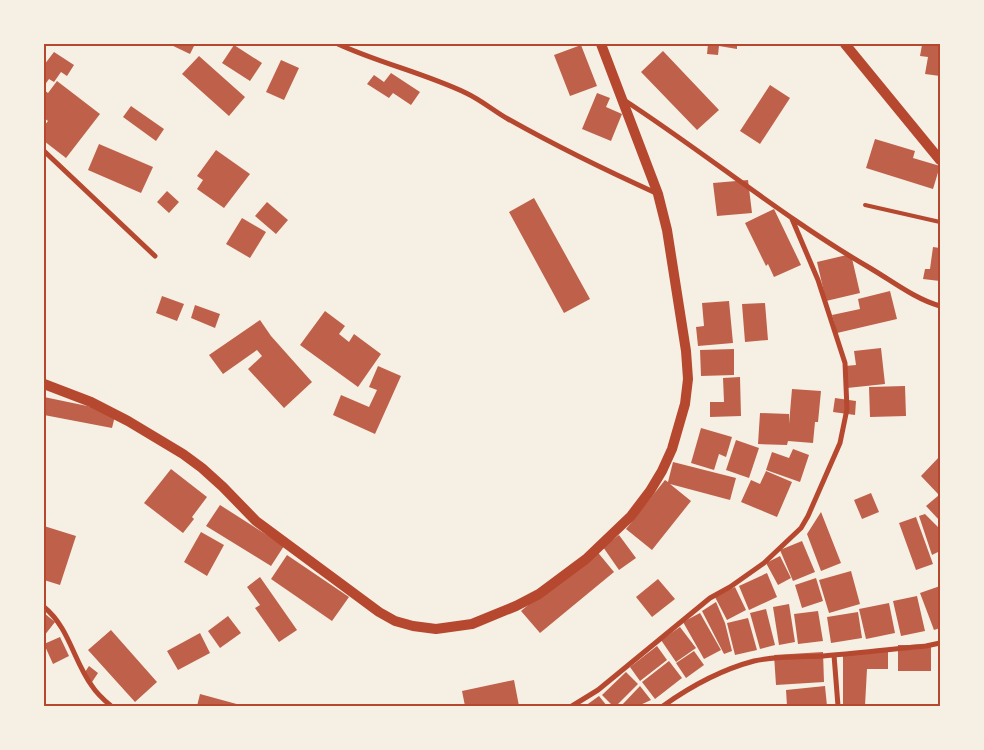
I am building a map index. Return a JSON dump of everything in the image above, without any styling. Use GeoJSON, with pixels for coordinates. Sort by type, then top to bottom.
{"type":"FeatureCollection","features":[{"type":"Feature","properties":{"kind":"main road"},"geometry":{"type":"LineString","coordinates":[[44,384],[98,405],[182,454],[202,468],[256,520],[379,612],[395,621],[436,629],[457,627],[472,624],[516,606],[538,594],[586,559],[631,516],[650,492],[672,449],[685,404],[688,379],[686,351],[668,230],[658,194],[622,98],[602,52],[601,44]]}},
{"type":"Feature","properties":{"kind":"main road"},"geometry":{"type":"LineString","coordinates":[[845,44],[940,160]]}},
{"type":"Feature","properties":{"kind":"street"},"geometry":{"type":"LineString","coordinates":[[338,44],[391,65],[434,79],[468,94],[508,119],[658,194]]}},
{"type":"Feature","properties":{"kind":"street"},"geometry":{"type":"LineString","coordinates":[[622,98],[792,219],[884,276],[933,304],[940,306]]}},
{"type":"Feature","properties":{"kind":"street"},"geometry":{"type":"LineString","coordinates":[[44,151],[155,256]]}},
{"type":"Feature","properties":{"kind":"street"},"geometry":{"type":"LineString","coordinates":[[572,706],[598,690],[710,598],[730,587],[764,563],[801,528],[808,516],[840,443],[846,409],[847,383],[845,363],[836,332],[792,219]]}},
{"type":"Feature","properties":{"kind":"street"},"geometry":{"type":"LineString","coordinates":[[44,608],[51,613],[62,627],[73,654],[92,687],[111,706]]}},
{"type":"Feature","properties":{"kind":"street"},"geometry":{"type":"LineString","coordinates":[[662,706],[683,691],[729,668],[757,660],[834,655],[940,643]]}},
{"type":"Feature","properties":{"kind":"street"},"geometry":{"type":"LineString","coordinates":[[834,655],[838,706]]}},
{"type":"Feature","properties":{"kind":"lane"},"geometry":{"type":"LineString","coordinates":[[865,205],[940,222]]}},
{"type":"Feature","properties":{"kind":"building"},"geometry":{"type":"Polygon","coordinates":[[[169,44],[195,44],[190,54],[169,44]]]}},
{"type":"Feature","properties":{"kind":"building"},"geometry":{"type":"Polygon","coordinates":[[[708,44],[737,44],[737,49],[719,46],[718,55],[707,54],[708,44]]]}},
{"type":"Feature","properties":{"kind":"building"},"geometry":{"type":"Polygon","coordinates":[[[934,44],[940,44],[940,76],[925,74],[928,57],[920,56],[922,45],[933,46],[934,44]]]}},
{"type":"Feature","properties":{"kind":"building"},"geometry":{"type":"Polygon","coordinates":[[[234,45],[262,63],[250,81],[222,63],[234,45]]]}},
{"type":"Feature","properties":{"kind":"building"},"geometry":{"type":"Polygon","coordinates":[[[581,45],[597,86],[570,96],[554,55],[581,45]]]}},
{"type":"Feature","properties":{"kind":"building"},"geometry":{"type":"Polygon","coordinates":[[[663,51],[719,110],[697,130],[641,72],[663,51]]]}},
{"type":"Feature","properties":{"kind":"building"},"geometry":{"type":"Polygon","coordinates":[[[54,52],[74,65],[67,76],[61,72],[54,82],[49,79],[44,86],[44,65],[54,52]]]}},
{"type":"Feature","properties":{"kind":"building"},"geometry":{"type":"Polygon","coordinates":[[[199,56],[245,97],[229,116],[182,74],[199,56]]]}},
{"type":"Feature","properties":{"kind":"building"},"geometry":{"type":"Polygon","coordinates":[[[281,60],[299,68],[284,100],[266,92],[281,60]]]}},
{"type":"Feature","properties":{"kind":"building"},"geometry":{"type":"Polygon","coordinates":[[[391,73],[420,92],[411,105],[393,93],[389,98],[367,84],[374,75],[384,82],[391,73]]]}},
{"type":"Feature","properties":{"kind":"building"},"geometry":{"type":"Polygon","coordinates":[[[57,81],[100,114],[66,158],[44,141],[44,126],[48,121],[44,118],[44,90],[48,93],[57,81]]]}},
{"type":"Feature","properties":{"kind":"building"},"geometry":{"type":"Polygon","coordinates":[[[770,85],[790,98],[760,144],[740,131],[770,85]]]}},
{"type":"Feature","properties":{"kind":"building"},"geometry":{"type":"Polygon","coordinates":[[[597,93],[610,98],[606,107],[622,114],[611,141],[582,129],[597,93]]]}},
{"type":"Feature","properties":{"kind":"building"},"geometry":{"type":"Polygon","coordinates":[[[131,106],[164,129],[156,141],[123,117],[131,106]]]}},
{"type":"Feature","properties":{"kind":"building"},"geometry":{"type":"Polygon","coordinates":[[[875,139],[915,151],[913,158],[940,166],[933,189],[866,168],[875,139]]]}},
{"type":"Feature","properties":{"kind":"building"},"geometry":{"type":"Polygon","coordinates":[[[99,144],[153,167],[141,193],[88,170],[99,144]]]}},
{"type":"Feature","properties":{"kind":"building"},"geometry":{"type":"Polygon","coordinates":[[[216,150],[250,174],[224,208],[197,189],[203,180],[197,176],[216,150]]]}},
{"type":"Feature","properties":{"kind":"building"},"geometry":{"type":"Polygon","coordinates":[[[748,180],[752,213],[717,216],[713,183],[748,180]]]}},
{"type":"Feature","properties":{"kind":"building"},"geometry":{"type":"Polygon","coordinates":[[[167,191],[179,202],[169,213],[157,202],[167,191]]]}},
{"type":"Feature","properties":{"kind":"building"},"geometry":{"type":"Polygon","coordinates":[[[534,198],[590,299],[564,313],[509,212],[534,198]]]}},
{"type":"Feature","properties":{"kind":"building"},"geometry":{"type":"Polygon","coordinates":[[[267,202],[288,220],[276,234],[255,216],[267,202]]]}},
{"type":"Feature","properties":{"kind":"building"},"geometry":{"type":"Polygon","coordinates":[[[774,209],[801,265],[774,277],[768,264],[766,266],[745,223],[774,209]]]}},
{"type":"Feature","properties":{"kind":"building"},"geometry":{"type":"Polygon","coordinates":[[[242,218],[266,232],[250,258],[226,244],[242,218]]]}},
{"type":"Feature","properties":{"kind":"building"},"geometry":{"type":"Polygon","coordinates":[[[933,247],[940,248],[940,281],[923,279],[925,269],[930,269],[933,247]]]}},
{"type":"Feature","properties":{"kind":"building"},"geometry":{"type":"Polygon","coordinates":[[[851,254],[860,293],[826,301],[817,262],[851,254]]]}},
{"type":"Feature","properties":{"kind":"building"},"geometry":{"type":"Polygon","coordinates":[[[890,291],[897,319],[837,333],[832,315],[860,309],[858,299],[890,291]]]}},
{"type":"Feature","properties":{"kind":"building"},"geometry":{"type":"Polygon","coordinates":[[[162,296],[184,304],[177,321],[156,313],[162,296]]]}},
{"type":"Feature","properties":{"kind":"building"},"geometry":{"type":"Polygon","coordinates":[[[729,301],[733,343],[698,346],[696,327],[704,326],[702,303],[729,301]]]}},
{"type":"Feature","properties":{"kind":"building"},"geometry":{"type":"Polygon","coordinates":[[[765,303],[768,340],[745,342],[742,304],[765,303]]]}},
{"type":"Feature","properties":{"kind":"building"},"geometry":{"type":"Polygon","coordinates":[[[195,305],[220,314],[215,328],[191,318],[195,305]]]}},
{"type":"Feature","properties":{"kind":"building"},"geometry":{"type":"Polygon","coordinates":[[[325,311],[345,326],[339,334],[349,342],[354,334],[381,354],[358,387],[300,345],[325,311]]]}},
{"type":"Feature","properties":{"kind":"building"},"geometry":{"type":"Polygon","coordinates":[[[260,320],[271,336],[312,382],[284,408],[248,369],[262,356],[257,350],[223,374],[209,355],[260,320]]]}},
{"type":"Feature","properties":{"kind":"building"},"geometry":{"type":"Polygon","coordinates":[[[881,348],[885,384],[847,388],[845,366],[856,365],[854,351],[881,348]]]}},
{"type":"Feature","properties":{"kind":"building"},"geometry":{"type":"Polygon","coordinates":[[[734,349],[734,375],[701,376],[700,350],[734,349]]]}},
{"type":"Feature","properties":{"kind":"building"},"geometry":{"type":"Polygon","coordinates":[[[378,366],[401,376],[375,434],[333,415],[341,395],[369,407],[377,390],[369,387],[378,366]]]}},
{"type":"Feature","properties":{"kind":"building"},"geometry":{"type":"Polygon","coordinates":[[[740,377],[741,416],[710,417],[710,402],[724,402],[723,378],[740,377]]]}},
{"type":"Feature","properties":{"kind":"building"},"geometry":{"type":"Polygon","coordinates":[[[905,386],[906,416],[870,417],[869,387],[905,386]]]}},
{"type":"Feature","properties":{"kind":"building"},"geometry":{"type":"Polygon","coordinates":[[[792,389],[821,391],[818,422],[815,422],[813,443],[788,441],[787,445],[758,444],[760,413],[789,414],[789,424],[792,389]]]}},
{"type":"Feature","properties":{"kind":"building"},"geometry":{"type":"Polygon","coordinates":[[[44,397],[116,412],[112,428],[44,415],[44,397]]]}},
{"type":"Feature","properties":{"kind":"building"},"geometry":{"type":"Polygon","coordinates":[[[835,398],[856,401],[855,415],[833,412],[835,398]]]}},
{"type":"Feature","properties":{"kind":"building"},"geometry":{"type":"Polygon","coordinates":[[[701,428],[732,437],[726,457],[719,454],[714,470],[691,463],[701,428]]]}},
{"type":"Feature","properties":{"kind":"building"},"geometry":{"type":"Polygon","coordinates":[[[736,440],[759,448],[749,478],[726,470],[736,440]]]}},
{"type":"Feature","properties":{"kind":"building"},"geometry":{"type":"Polygon","coordinates":[[[793,449],[809,455],[800,482],[766,470],[772,452],[789,458],[793,449]]]}},
{"type":"Feature","properties":{"kind":"building"},"geometry":{"type":"Polygon","coordinates":[[[940,456],[940,521],[926,506],[939,495],[921,476],[940,456]]]}},
{"type":"Feature","properties":{"kind":"building"},"geometry":{"type":"Polygon","coordinates":[[[673,462],[736,478],[730,500],[670,484],[691,501],[652,550],[626,529],[665,480],[668,482],[673,462]]]}},
{"type":"Feature","properties":{"kind":"building"},"geometry":{"type":"Polygon","coordinates":[[[171,469],[207,497],[183,533],[144,503],[171,469]]]}},
{"type":"Feature","properties":{"kind":"building"},"geometry":{"type":"Polygon","coordinates":[[[766,471],[792,482],[777,517],[741,502],[751,480],[760,484],[766,471]]]}},
{"type":"Feature","properties":{"kind":"building"},"geometry":{"type":"Polygon","coordinates":[[[871,493],[879,512],[862,519],[854,500],[871,493]]]}},
{"type":"Feature","properties":{"kind":"building"},"geometry":{"type":"Polygon","coordinates":[[[220,505],[284,546],[271,566],[206,526],[220,505]]]}},
{"type":"Feature","properties":{"kind":"building"},"geometry":{"type":"Polygon","coordinates":[[[821,512],[841,563],[821,571],[807,534],[821,512]]]}},
{"type":"Feature","properties":{"kind":"building"},"geometry":{"type":"Polygon","coordinates":[[[925,514],[940,529],[940,551],[932,555],[919,516],[925,514]]]}},
{"type":"Feature","properties":{"kind":"building"},"geometry":{"type":"Polygon","coordinates":[[[916,517],[933,564],[916,570],[899,523],[916,517]]]}},
{"type":"Feature","properties":{"kind":"building"},"geometry":{"type":"Polygon","coordinates":[[[44,526],[76,536],[60,585],[44,580],[44,526]]]}},
{"type":"Feature","properties":{"kind":"building"},"geometry":{"type":"Polygon","coordinates":[[[201,532],[224,545],[207,576],[184,562],[201,532]]]}},
{"type":"Feature","properties":{"kind":"building"},"geometry":{"type":"Polygon","coordinates":[[[619,535],[636,558],[619,570],[603,547],[619,535]]]}},
{"type":"Feature","properties":{"kind":"building"},"geometry":{"type":"Polygon","coordinates":[[[802,541],[815,572],[793,581],[780,550],[802,541]]]}},
{"type":"Feature","properties":{"kind":"building"},"geometry":{"type":"Polygon","coordinates":[[[595,549],[614,572],[540,633],[521,611],[595,549]]]}},
{"type":"Feature","properties":{"kind":"building"},"geometry":{"type":"Polygon","coordinates":[[[287,555],[349,597],[332,621],[271,579],[287,555]]]}},
{"type":"Feature","properties":{"kind":"building"},"geometry":{"type":"Polygon","coordinates":[[[780,556],[791,578],[778,585],[766,563],[780,556]]]}},
{"type":"Feature","properties":{"kind":"building"},"geometry":{"type":"Polygon","coordinates":[[[851,571],[860,604],[829,613],[819,580],[851,571]]]}},
{"type":"Feature","properties":{"kind":"building"},"geometry":{"type":"Polygon","coordinates":[[[767,573],[777,597],[749,610],[739,586],[767,573]]]}},
{"type":"Feature","properties":{"kind":"building"},"geometry":{"type":"Polygon","coordinates":[[[260,577],[297,630],[279,642],[255,608],[260,605],[247,587],[260,577]]]}},
{"type":"Feature","properties":{"kind":"building"},"geometry":{"type":"Polygon","coordinates":[[[816,578],[823,601],[802,608],[795,585],[816,578]]]}},
{"type":"Feature","properties":{"kind":"building"},"geometry":{"type":"Polygon","coordinates":[[[658,579],[675,599],[652,617],[636,597],[658,579]]]}},
{"type":"Feature","properties":{"kind":"building"},"geometry":{"type":"Polygon","coordinates":[[[940,586],[940,628],[934,630],[920,593],[940,586]]]}},
{"type":"Feature","properties":{"kind":"building"},"geometry":{"type":"Polygon","coordinates":[[[735,587],[746,610],[727,620],[715,597],[735,587]]]}},
{"type":"Feature","properties":{"kind":"building"},"geometry":{"type":"Polygon","coordinates":[[[917,596],[925,631],[901,636],[893,601],[917,596]]]}},
{"type":"Feature","properties":{"kind":"building"},"geometry":{"type":"Polygon","coordinates":[[[716,602],[725,623],[732,651],[724,654],[702,611],[716,602]]]}},
{"type":"Feature","properties":{"kind":"building"},"geometry":{"type":"Polygon","coordinates":[[[889,603],[895,633],[866,639],[859,609],[889,603]]]}},
{"type":"Feature","properties":{"kind":"building"},"geometry":{"type":"Polygon","coordinates":[[[789,604],[795,642],[779,645],[773,607],[789,604]]]}},
{"type":"Feature","properties":{"kind":"building"},"geometry":{"type":"Polygon","coordinates":[[[766,609],[775,645],[760,649],[750,613],[766,609]]]}},
{"type":"Feature","properties":{"kind":"building"},"geometry":{"type":"Polygon","coordinates":[[[818,611],[823,641],[798,644],[794,614],[818,611]]]}},
{"type":"Feature","properties":{"kind":"building"},"geometry":{"type":"Polygon","coordinates":[[[858,612],[862,638],[831,643],[827,617],[858,612]]]}},
{"type":"Feature","properties":{"kind":"building"},"geometry":{"type":"Polygon","coordinates":[[[44,613],[55,622],[44,636],[44,613]]]}},
{"type":"Feature","properties":{"kind":"building"},"geometry":{"type":"Polygon","coordinates":[[[700,613],[721,650],[704,659],[683,622],[700,613]]]}},
{"type":"Feature","properties":{"kind":"building"},"geometry":{"type":"Polygon","coordinates":[[[228,616],[241,633],[220,648],[208,631],[228,616]]]}},
{"type":"Feature","properties":{"kind":"building"},"geometry":{"type":"Polygon","coordinates":[[[748,618],[757,650],[735,655],[727,623],[748,618]]]}},
{"type":"Feature","properties":{"kind":"building"},"geometry":{"type":"Polygon","coordinates":[[[680,627],[696,648],[676,662],[661,640],[680,627]]]}},
{"type":"Feature","properties":{"kind":"building"},"geometry":{"type":"Polygon","coordinates":[[[111,630],[157,682],[135,702],[88,650],[111,630]]]}},
{"type":"Feature","properties":{"kind":"building"},"geometry":{"type":"Polygon","coordinates":[[[200,633],[210,653],[178,670],[167,651],[200,633]]]}},
{"type":"Feature","properties":{"kind":"building"},"geometry":{"type":"Polygon","coordinates":[[[60,637],[69,656],[53,664],[44,644],[60,637]]]}},
{"type":"Feature","properties":{"kind":"building"},"geometry":{"type":"Polygon","coordinates":[[[898,645],[931,645],[931,671],[898,671],[898,645]]]}},
{"type":"Feature","properties":{"kind":"building"},"geometry":{"type":"Polygon","coordinates":[[[657,646],[667,660],[640,681],[630,667],[657,646]]]}},
{"type":"Feature","properties":{"kind":"building"},"geometry":{"type":"Polygon","coordinates":[[[694,651],[704,665],[686,678],[676,663],[694,651]]]}},
{"type":"Feature","properties":{"kind":"building"},"geometry":{"type":"Polygon","coordinates":[[[823,652],[824,682],[776,685],[774,655],[823,652]]]}},
{"type":"Feature","properties":{"kind":"building"},"geometry":{"type":"Polygon","coordinates":[[[843,652],[888,652],[888,669],[867,669],[865,706],[843,706],[843,652]]]}},
{"type":"Feature","properties":{"kind":"building"},"geometry":{"type":"Polygon","coordinates":[[[669,661],[682,678],[655,699],[642,682],[669,661]]]}},
{"type":"Feature","properties":{"kind":"building"},"geometry":{"type":"Polygon","coordinates":[[[89,666],[98,673],[92,682],[83,675],[89,666]]]}},
{"type":"Feature","properties":{"kind":"building"},"geometry":{"type":"Polygon","coordinates":[[[626,672],[638,684],[616,706],[613,706],[602,695],[626,672]]]}},
{"type":"Feature","properties":{"kind":"building"},"geometry":{"type":"Polygon","coordinates":[[[514,680],[519,706],[465,706],[462,691],[514,680]]]}},
{"type":"Feature","properties":{"kind":"building"},"geometry":{"type":"Polygon","coordinates":[[[640,686],[651,700],[638,706],[621,706],[640,686]]]}},
{"type":"Feature","properties":{"kind":"building"},"geometry":{"type":"Polygon","coordinates":[[[825,686],[827,706],[787,706],[786,690],[825,686]]]}},
{"type":"Feature","properties":{"kind":"building"},"geometry":{"type":"Polygon","coordinates":[[[200,694],[244,706],[197,706],[200,694]]]}},
{"type":"Feature","properties":{"kind":"building"},"geometry":{"type":"Polygon","coordinates":[[[599,696],[607,706],[585,706],[599,696]]]}}]}
